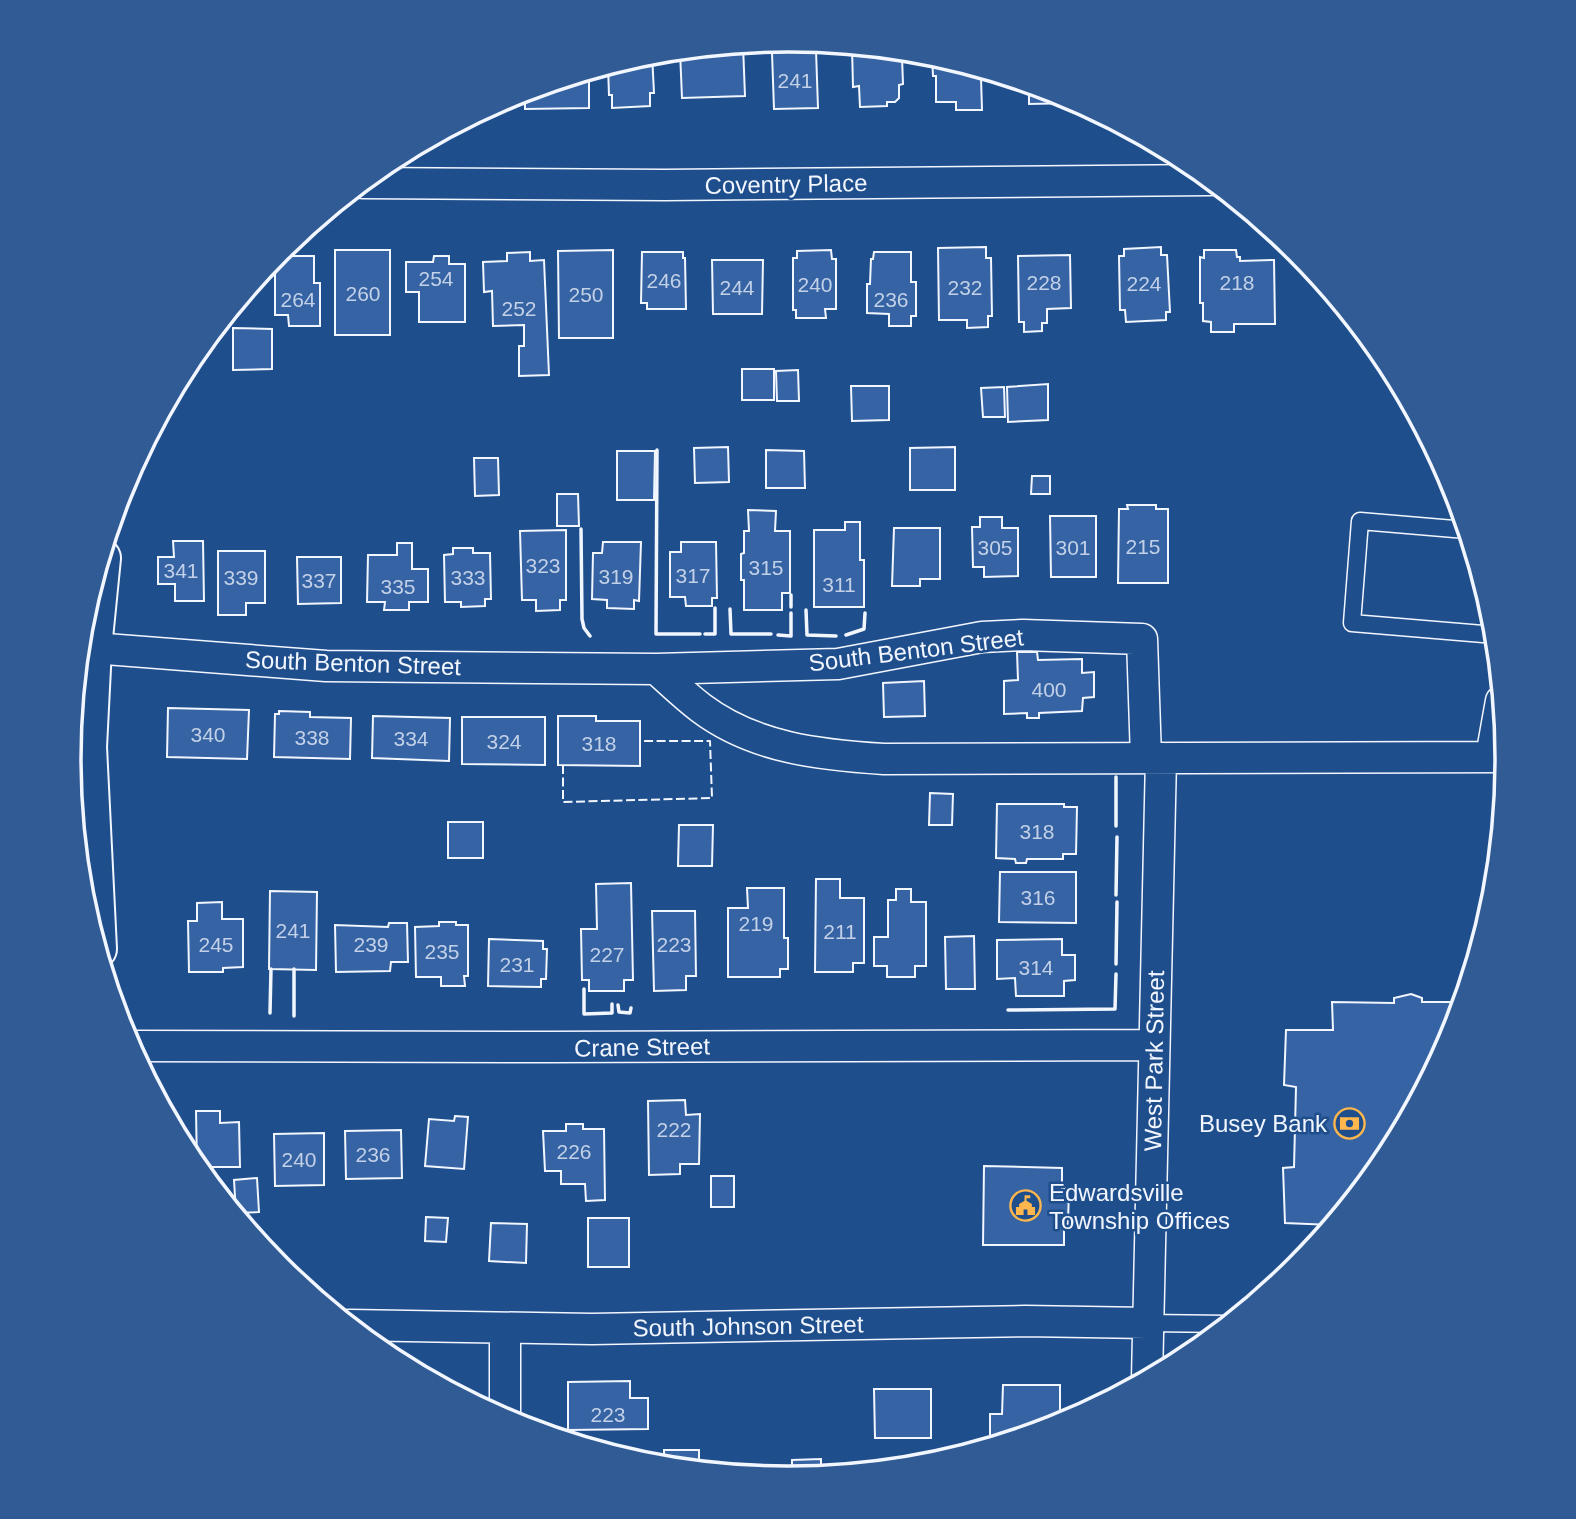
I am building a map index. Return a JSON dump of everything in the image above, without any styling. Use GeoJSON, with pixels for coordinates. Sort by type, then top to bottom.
{"type":"FeatureCollection","features":[{"type":"Feature","properties":{"kind":"street","name":"Coventry Place"},"geometry":{"type":"LineString","coordinates":[[380,183],[679,185],[1192,180]]}},
{"type":"Feature","properties":{"kind":"street","name":"South Benton Street"},"geometry":{"type":"LineString","coordinates":[[90,647],[326,666],[656,669],[838,664],[995,636],[1142,639],[1154,758]]}},
{"type":"Feature","properties":{"kind":"street"},"geometry":{"type":"LineString","coordinates":[[656,669],[701,709],[736,730],[781,746],[830,755],[884,759],[1495,757]]}},
{"type":"Feature","properties":{"kind":"street"},"geometry":{"type":"LineString","coordinates":[[86,675],[94,893]]}},
{"type":"Feature","properties":{"kind":"street","name":"West Park Street"},"geometry":{"type":"LineString","coordinates":[[1147,1369],[1154,1045],[1154,758]]}},
{"type":"Feature","properties":{"kind":"street","name":"Crane Street"},"geometry":{"type":"LineString","coordinates":[[142,1046],[1154,1045]]}},
{"type":"Feature","properties":{"kind":"street","name":"South Johnson Street"},"geometry":{"type":"LineString","coordinates":[[365,1325],[606,1329],[1025,1321],[1147,1323]]}},
{"type":"Feature","properties":{"kind":"street"},"geometry":{"type":"LineString","coordinates":[[505,1329],[505,1408]]}},
{"type":"Feature","properties":{"kind":"lane"},"geometry":{"type":"LineString","coordinates":[[1456,529],[1360,521],[1352,623],[1483,634]]}},
{"type":"Feature","properties":{"kind":"lane"},"geometry":{"type":"LineString","coordinates":[[1147,1323],[1213,1324]]}},
{"type":"Feature","properties":{"kind":"building"},"geometry":{"type":"Polygon","coordinates":[[[772,53],[816,53],[818,108],[774,109],[772,53]]]}},
{"type":"Feature","properties":{"kind":"building"},"geometry":{"type":"Polygon","coordinates":[[[743,54],[745,96],[682,98],[680,61],[743,54]]]}},
{"type":"Feature","properties":{"kind":"building"},"geometry":{"type":"Polygon","coordinates":[[[852,56],[902,62],[903,84],[899,85],[899,98],[895,102],[887,102],[887,106],[860,107],[859,86],[853,87],[852,56]]]}},
{"type":"Feature","properties":{"kind":"building"},"geometry":{"type":"Polygon","coordinates":[[[653,66],[654,93],[650,93],[650,106],[612,108],[612,95],[609,95],[608,76],[653,66]]]}},
{"type":"Feature","properties":{"kind":"building"},"geometry":{"type":"Polygon","coordinates":[[[933,68],[981,80],[982,110],[956,110],[956,102],[936,102],[936,76],[933,76],[933,68]]]}},
{"type":"Feature","properties":{"kind":"building"},"geometry":{"type":"Polygon","coordinates":[[[589,82],[589,108],[525,109],[525,103],[589,82]]]}},
{"type":"Feature","properties":{"kind":"building"},"geometry":{"type":"Polygon","coordinates":[[[1029,95],[1052,103],[1029,104],[1029,95]]]}},
{"type":"Feature","properties":{"kind":"building"},"geometry":{"type":"Polygon","coordinates":[[[986,247],[986,258],[991,258],[992,316],[988,316],[988,327],[967,328],[967,320],[939,320],[938,248],[986,247]]]}},
{"type":"Feature","properties":{"kind":"building"},"geometry":{"type":"Polygon","coordinates":[[[1161,247],[1161,255],[1167,255],[1170,312],[1166,312],[1166,320],[1126,322],[1125,310],[1120,310],[1119,256],[1124,256],[1124,249],[1161,247]]]}},
{"type":"Feature","properties":{"kind":"building"},"geometry":{"type":"Polygon","coordinates":[[[335,250],[390,250],[390,335],[335,335],[335,250]]]}},
{"type":"Feature","properties":{"kind":"building"},"geometry":{"type":"Polygon","coordinates":[[[613,250],[613,338],[559,338],[558,251],[613,250]]]}},
{"type":"Feature","properties":{"kind":"building"},"geometry":{"type":"Polygon","coordinates":[[[831,250],[832,259],[836,259],[836,309],[825,309],[826,318],[796,318],[796,310],[793,310],[793,258],[797,258],[797,251],[831,250]]]}},
{"type":"Feature","properties":{"kind":"building"},"geometry":{"type":"Polygon","coordinates":[[[1204,250],[1236,250],[1240,261],[1274,260],[1275,324],[1234,324],[1234,332],[1211,332],[1211,322],[1203,321],[1203,303],[1200,303],[1200,257],[1204,258],[1204,250]]]}},
{"type":"Feature","properties":{"kind":"building"},"geometry":{"type":"Polygon","coordinates":[[[530,252],[530,261],[544,260],[549,375],[519,376],[519,346],[524,346],[524,325],[493,326],[492,291],[484,292],[483,262],[507,261],[507,253],[530,252]]]}},
{"type":"Feature","properties":{"kind":"building"},"geometry":{"type":"Polygon","coordinates":[[[642,252],[683,252],[686,309],[647,309],[647,303],[641,303],[642,252]]]}},
{"type":"Feature","properties":{"kind":"building"},"geometry":{"type":"Polygon","coordinates":[[[874,252],[911,252],[911,282],[916,282],[916,316],[911,316],[911,326],[889,326],[889,314],[867,313],[867,284],[870,284],[871,259],[874,252]]]}},
{"type":"Feature","properties":{"kind":"building"},"geometry":{"type":"Polygon","coordinates":[[[1070,255],[1071,308],[1047,309],[1047,323],[1042,323],[1042,331],[1024,332],[1024,322],[1019,322],[1018,256],[1070,255]]]}},
{"type":"Feature","properties":{"kind":"building"},"geometry":{"type":"Polygon","coordinates":[[[292,256],[314,256],[314,283],[320,283],[320,326],[289,326],[288,315],[275,315],[275,273],[292,256]]]}},
{"type":"Feature","properties":{"kind":"building"},"geometry":{"type":"Polygon","coordinates":[[[434,256],[449,256],[449,264],[465,264],[465,322],[419,322],[419,292],[406,292],[406,262],[433,262],[434,256]]]}},
{"type":"Feature","properties":{"kind":"building"},"geometry":{"type":"Polygon","coordinates":[[[712,260],[763,260],[762,314],[713,314],[712,260]]]}},
{"type":"Feature","properties":{"kind":"building"},"geometry":{"type":"Polygon","coordinates":[[[233,328],[272,329],[272,369],[233,370],[233,328]]]}},
{"type":"Feature","properties":{"kind":"building"},"geometry":{"type":"Polygon","coordinates":[[[742,369],[774,369],[774,400],[742,400],[742,369]]]}},
{"type":"Feature","properties":{"kind":"building"},"geometry":{"type":"Polygon","coordinates":[[[798,370],[799,401],[777,401],[776,371],[798,370]]]}},
{"type":"Feature","properties":{"kind":"building"},"geometry":{"type":"Polygon","coordinates":[[[1048,384],[1048,420],[1008,422],[1007,387],[1048,384]]]}},
{"type":"Feature","properties":{"kind":"building"},"geometry":{"type":"Polygon","coordinates":[[[851,386],[889,386],[889,420],[852,421],[851,386]]]}},
{"type":"Feature","properties":{"kind":"building"},"geometry":{"type":"Polygon","coordinates":[[[1004,387],[1005,417],[983,417],[981,388],[1004,387]]]}},
{"type":"Feature","properties":{"kind":"building"},"geometry":{"type":"Polygon","coordinates":[[[728,447],[729,482],[695,483],[694,448],[728,447]]]}},
{"type":"Feature","properties":{"kind":"building"},"geometry":{"type":"Polygon","coordinates":[[[955,447],[955,490],[910,490],[910,448],[955,447]]]}},
{"type":"Feature","properties":{"kind":"building"},"geometry":{"type":"Polygon","coordinates":[[[766,450],[804,451],[805,488],[766,488],[766,450]]]}},
{"type":"Feature","properties":{"kind":"building"},"geometry":{"type":"Polygon","coordinates":[[[617,451],[655,451],[654,500],[617,500],[617,451]]]}},
{"type":"Feature","properties":{"kind":"building"},"geometry":{"type":"Polygon","coordinates":[[[474,458],[498,458],[499,495],[475,496],[474,458]]]}},
{"type":"Feature","properties":{"kind":"building"},"geometry":{"type":"Polygon","coordinates":[[[1032,476],[1050,476],[1050,494],[1031,494],[1032,476]]]}},
{"type":"Feature","properties":{"kind":"building"},"geometry":{"type":"Polygon","coordinates":[[[557,494],[578,494],[579,526],[557,526],[557,494]]]}},
{"type":"Feature","properties":{"kind":"building"},"geometry":{"type":"Polygon","coordinates":[[[1127,505],[1156,505],[1156,509],[1168,509],[1168,583],[1118,583],[1119,509],[1128,509],[1127,505]]]}},
{"type":"Feature","properties":{"kind":"building"},"geometry":{"type":"Polygon","coordinates":[[[748,510],[776,511],[775,531],[790,531],[790,593],[782,593],[782,610],[744,610],[741,554],[744,553],[744,531],[749,531],[748,510]]]}},
{"type":"Feature","properties":{"kind":"building"},"geometry":{"type":"Polygon","coordinates":[[[1050,516],[1096,516],[1096,577],[1051,577],[1050,516]]]}},
{"type":"Feature","properties":{"kind":"building"},"geometry":{"type":"Polygon","coordinates":[[[980,517],[1002,517],[1002,528],[1018,528],[1018,576],[984,577],[984,567],[973,567],[972,527],[980,527],[980,517]]]}},
{"type":"Feature","properties":{"kind":"building"},"geometry":{"type":"Polygon","coordinates":[[[845,522],[860,522],[860,560],[864,560],[864,607],[814,607],[814,530],[845,530],[845,522]]]}},
{"type":"Feature","properties":{"kind":"building"},"geometry":{"type":"Polygon","coordinates":[[[894,528],[940,528],[940,579],[920,579],[920,586],[892,586],[894,528]]]}},
{"type":"Feature","properties":{"kind":"building"},"geometry":{"type":"Polygon","coordinates":[[[566,530],[566,600],[560,600],[560,610],[536,611],[536,600],[522,600],[520,531],[566,530]]]}},
{"type":"Feature","properties":{"kind":"building"},"geometry":{"type":"Polygon","coordinates":[[[173,541],[203,541],[204,601],[175,601],[175,584],[158,584],[158,557],[174,557],[173,541]]]}},
{"type":"Feature","properties":{"kind":"building"},"geometry":{"type":"Polygon","coordinates":[[[603,542],[641,542],[639,601],[634,600],[634,609],[607,608],[607,600],[592,599],[593,553],[602,553],[603,542]]]}},
{"type":"Feature","properties":{"kind":"building"},"geometry":{"type":"Polygon","coordinates":[[[681,542],[716,542],[717,598],[712,598],[712,606],[686,606],[685,597],[670,597],[670,552],[681,552],[681,542]]]}},
{"type":"Feature","properties":{"kind":"building"},"geometry":{"type":"Polygon","coordinates":[[[397,543],[412,543],[412,569],[428,569],[428,602],[409,602],[409,610],[384,610],[385,602],[367,602],[368,555],[397,555],[397,543]]]}},
{"type":"Feature","properties":{"kind":"building"},"geometry":{"type":"Polygon","coordinates":[[[453,548],[473,548],[473,553],[490,553],[491,599],[485,599],[485,606],[461,607],[461,602],[445,602],[444,555],[453,554],[453,548]]]}},
{"type":"Feature","properties":{"kind":"building"},"geometry":{"type":"Polygon","coordinates":[[[218,551],[265,551],[265,603],[246,603],[246,615],[218,615],[218,551]]]}},
{"type":"Feature","properties":{"kind":"building"},"geometry":{"type":"Polygon","coordinates":[[[297,557],[341,557],[341,603],[298,604],[297,557]]]}},
{"type":"Feature","properties":{"kind":"building"},"geometry":{"type":"Polygon","coordinates":[[[1017,652],[1037,652],[1038,660],[1082,659],[1082,673],[1094,672],[1094,697],[1083,698],[1082,711],[1039,713],[1039,718],[1027,718],[1027,713],[1004,714],[1004,681],[1018,680],[1017,652]]]}},
{"type":"Feature","properties":{"kind":"building"},"geometry":{"type":"Polygon","coordinates":[[[924,681],[925,716],[884,717],[883,683],[924,681]]]}},
{"type":"Feature","properties":{"kind":"building"},"geometry":{"type":"Polygon","coordinates":[[[168,708],[249,710],[247,759],[167,757],[168,708]]]}},
{"type":"Feature","properties":{"kind":"building"},"geometry":{"type":"Polygon","coordinates":[[[279,711],[310,712],[310,717],[351,718],[350,759],[274,757],[275,714],[279,714],[279,711]]]}},
{"type":"Feature","properties":{"kind":"building"},"geometry":{"type":"Polygon","coordinates":[[[373,716],[450,718],[449,761],[372,758],[373,716]]]}},
{"type":"Feature","properties":{"kind":"building"},"geometry":{"type":"Polygon","coordinates":[[[558,716],[596,716],[596,721],[640,721],[640,766],[558,765],[558,716]]]}},
{"type":"Feature","properties":{"kind":"building"},"geometry":{"type":"Polygon","coordinates":[[[462,717],[545,717],[545,765],[462,764],[462,717]]]}},
{"type":"Feature","properties":{"kind":"building"},"geometry":{"type":"Polygon","coordinates":[[[930,793],[953,794],[952,825],[929,825],[930,793]]]}},
{"type":"Feature","properties":{"kind":"building"},"geometry":{"type":"Polygon","coordinates":[[[997,804],[1064,804],[1064,807],[1077,807],[1076,854],[1063,854],[1063,859],[1027,859],[1026,863],[1016,863],[1015,859],[996,858],[997,804]]]}},
{"type":"Feature","properties":{"kind":"building"},"geometry":{"type":"Polygon","coordinates":[[[448,822],[483,822],[483,858],[448,858],[448,822]]]}},
{"type":"Feature","properties":{"kind":"building"},"geometry":{"type":"Polygon","coordinates":[[[679,825],[713,825],[712,866],[678,866],[679,825]]]}},
{"type":"Feature","properties":{"kind":"building"},"geometry":{"type":"Polygon","coordinates":[[[1000,872],[1076,872],[1076,923],[999,922],[1000,872]]]}},
{"type":"Feature","properties":{"kind":"building"},"geometry":{"type":"Polygon","coordinates":[[[816,879],[840,879],[840,898],[864,898],[864,963],[853,963],[853,972],[815,972],[816,879]]]}},
{"type":"Feature","properties":{"kind":"building"},"geometry":{"type":"Polygon","coordinates":[[[631,883],[633,980],[624,980],[624,991],[589,991],[589,980],[582,980],[581,929],[597,929],[596,884],[631,883]]]}},
{"type":"Feature","properties":{"kind":"building"},"geometry":{"type":"Polygon","coordinates":[[[747,888],[784,888],[784,938],[788,938],[788,969],[780,969],[780,977],[728,977],[728,908],[748,908],[747,888]]]}},
{"type":"Feature","properties":{"kind":"building"},"geometry":{"type":"Polygon","coordinates":[[[896,889],[911,889],[911,902],[926,902],[926,966],[915,966],[915,977],[887,977],[887,966],[874,966],[874,937],[888,937],[888,900],[896,900],[896,889]]]}},
{"type":"Feature","properties":{"kind":"building"},"geometry":{"type":"Polygon","coordinates":[[[270,891],[317,892],[316,970],[269,969],[270,891]]]}},
{"type":"Feature","properties":{"kind":"building"},"geometry":{"type":"Polygon","coordinates":[[[222,902],[222,919],[243,919],[243,967],[223,968],[223,972],[189,972],[188,921],[197,921],[197,903],[222,902]]]}},
{"type":"Feature","properties":{"kind":"building"},"geometry":{"type":"Polygon","coordinates":[[[652,911],[695,911],[696,976],[686,976],[686,990],[654,991],[652,911]]]}},
{"type":"Feature","properties":{"kind":"building"},"geometry":{"type":"Polygon","coordinates":[[[439,922],[468,925],[468,976],[464,976],[465,986],[441,986],[441,977],[416,977],[415,927],[439,926],[439,922]]]}},
{"type":"Feature","properties":{"kind":"building"},"geometry":{"type":"Polygon","coordinates":[[[389,923],[407,923],[408,962],[391,962],[390,971],[336,972],[335,925],[388,927],[389,923]]]}},
{"type":"Feature","properties":{"kind":"building"},"geometry":{"type":"Polygon","coordinates":[[[974,936],[975,989],[946,989],[945,937],[974,936]]]}},
{"type":"Feature","properties":{"kind":"building"},"geometry":{"type":"Polygon","coordinates":[[[489,939],[543,941],[543,949],[547,949],[546,979],[541,979],[541,987],[488,986],[489,939]]]}},
{"type":"Feature","properties":{"kind":"building"},"geometry":{"type":"Polygon","coordinates":[[[1062,939],[1062,955],[1075,955],[1075,980],[1064,981],[1064,996],[1016,996],[1015,978],[997,979],[997,940],[1062,939]]]}},
{"type":"Feature","properties":{"kind":"building","name":"Busey Bank"},"geometry":{"type":"Polygon","coordinates":[[[1411,994],[1422,998],[1422,1002],[1451,1002],[1422,1072],[1400,1113],[1349,1190],[1321,1225],[1285,1223],[1283,1168],[1294,1167],[1296,1087],[1284,1085],[1286,1030],[1333,1030],[1332,1002],[1394,1003],[1394,998],[1411,994]]]}},
{"type":"Feature","properties":{"kind":"building"},"geometry":{"type":"Polygon","coordinates":[[[685,1100],[686,1115],[700,1114],[699,1164],[680,1164],[680,1174],[649,1175],[648,1101],[685,1100]]]}},
{"type":"Feature","properties":{"kind":"building"},"geometry":{"type":"Polygon","coordinates":[[[196,1111],[220,1111],[220,1123],[239,1122],[240,1167],[211,1167],[197,1147],[196,1111]]]}},
{"type":"Feature","properties":{"kind":"building"},"geometry":{"type":"Polygon","coordinates":[[[455,1116],[468,1117],[464,1169],[425,1166],[429,1119],[454,1121],[455,1116]]]}},
{"type":"Feature","properties":{"kind":"building"},"geometry":{"type":"Polygon","coordinates":[[[566,1124],[583,1124],[583,1129],[604,1129],[605,1200],[586,1201],[585,1184],[561,1184],[561,1171],[545,1171],[543,1131],[566,1131],[566,1124]]]}},
{"type":"Feature","properties":{"kind":"building"},"geometry":{"type":"Polygon","coordinates":[[[401,1130],[402,1178],[346,1179],[345,1131],[401,1130]]]}},
{"type":"Feature","properties":{"kind":"building"},"geometry":{"type":"Polygon","coordinates":[[[324,1133],[324,1185],[275,1186],[274,1134],[324,1133]]]}},
{"type":"Feature","properties":{"kind":"building","name":"Edwardsville Township Offices"},"geometry":{"type":"Polygon","coordinates":[[[984,1166],[1062,1168],[1062,1188],[1069,1188],[1068,1224],[1064,1224],[1064,1245],[983,1245],[984,1166]]]}},
{"type":"Feature","properties":{"kind":"building"},"geometry":{"type":"Polygon","coordinates":[[[711,1176],[734,1176],[734,1207],[711,1207],[711,1176]]]}},
{"type":"Feature","properties":{"kind":"building"},"geometry":{"type":"Polygon","coordinates":[[[257,1178],[259,1212],[245,1213],[235,1200],[234,1180],[257,1178]]]}},
{"type":"Feature","properties":{"kind":"building"},"geometry":{"type":"Polygon","coordinates":[[[426,1217],[448,1218],[446,1242],[425,1241],[426,1217]]]}},
{"type":"Feature","properties":{"kind":"building"},"geometry":{"type":"Polygon","coordinates":[[[588,1218],[629,1218],[629,1267],[588,1267],[588,1218]]]}},
{"type":"Feature","properties":{"kind":"building"},"geometry":{"type":"Polygon","coordinates":[[[491,1223],[527,1224],[526,1263],[489,1261],[491,1223]]]}},
{"type":"Feature","properties":{"kind":"building"},"geometry":{"type":"Polygon","coordinates":[[[630,1381],[630,1398],[648,1398],[648,1429],[568,1430],[568,1382],[630,1381]]]}},
{"type":"Feature","properties":{"kind":"building"},"geometry":{"type":"Polygon","coordinates":[[[1003,1385],[1060,1385],[1060,1413],[990,1436],[990,1414],[1002,1414],[1003,1385]]]}},
{"type":"Feature","properties":{"kind":"building"},"geometry":{"type":"Polygon","coordinates":[[[874,1389],[931,1389],[931,1438],[875,1438],[874,1389]]]}},
{"type":"Feature","properties":{"kind":"building"},"geometry":{"type":"Polygon","coordinates":[[[664,1450],[699,1450],[699,1460],[696,1460],[664,1455],[664,1450]]]}},
{"type":"Feature","properties":{"kind":"building"},"geometry":{"type":"Polygon","coordinates":[[[821,1459],[821,1465],[792,1466],[792,1460],[821,1459]]]}},
{"type":"Feature","properties":{"kind":"fence"},"geometry":{"type":"LineString","coordinates":[[563,765],[563,802],[712,798],[710,741],[642,741]]}},
{"type":"Feature","properties":{"kind":"wall"},"geometry":{"type":"LineString","coordinates":[[657,450],[656,634],[700,634]]}},
{"type":"Feature","properties":{"kind":"wall"},"geometry":{"type":"LineString","coordinates":[[581,529],[582,619],[590,636]]}},
{"type":"Feature","properties":{"kind":"wall"},"geometry":{"type":"LineString","coordinates":[[791,595],[791,607]]}},
{"type":"Feature","properties":{"kind":"wall"},"geometry":{"type":"LineString","coordinates":[[705,634],[715,634],[715,608]]}},
{"type":"Feature","properties":{"kind":"wall"},"geometry":{"type":"LineString","coordinates":[[730,609],[731,634],[771,634]]}},
{"type":"Feature","properties":{"kind":"wall"},"geometry":{"type":"LineString","coordinates":[[806,610],[807,635],[836,636]]}},
{"type":"Feature","properties":{"kind":"wall"},"geometry":{"type":"LineString","coordinates":[[778,635],[791,636],[791,613]]}},
{"type":"Feature","properties":{"kind":"wall"},"geometry":{"type":"LineString","coordinates":[[846,635],[864,629],[865,613]]}},
{"type":"Feature","properties":{"kind":"wall"},"geometry":{"type":"LineString","coordinates":[[1116,777],[1116,826]]}},
{"type":"Feature","properties":{"kind":"wall"},"geometry":{"type":"LineString","coordinates":[[1116,895],[1117,837]]}},
{"type":"Feature","properties":{"kind":"wall"},"geometry":{"type":"LineString","coordinates":[[1116,964],[1117,902]]}},
{"type":"Feature","properties":{"kind":"wall"},"geometry":{"type":"LineString","coordinates":[[270,1013],[271,969]]}},
{"type":"Feature","properties":{"kind":"wall"},"geometry":{"type":"LineString","coordinates":[[294,969],[294,1016]]}},
{"type":"Feature","properties":{"kind":"wall"},"geometry":{"type":"LineString","coordinates":[[1008,1010],[1115,1009],[1116,974]]}},
{"type":"Feature","properties":{"kind":"wall"},"geometry":{"type":"LineString","coordinates":[[584,989],[584,1014],[612,1013],[612,1004]]}},
{"type":"Feature","properties":{"kind":"wall"},"geometry":{"type":"LineString","coordinates":[[618,1005],[619,1012],[630,1013],[631,1008]]}},
{"type":"Feature","properties":{"kind":"place","name":"Busey Bank"},"geometry":{"type":"Point","coordinates":[1350,1123]}},
{"type":"Feature","properties":{"kind":"place","name":"Edwardsville Township Offices"},"geometry":{"type":"Point","coordinates":[1026,1206]}}]}
